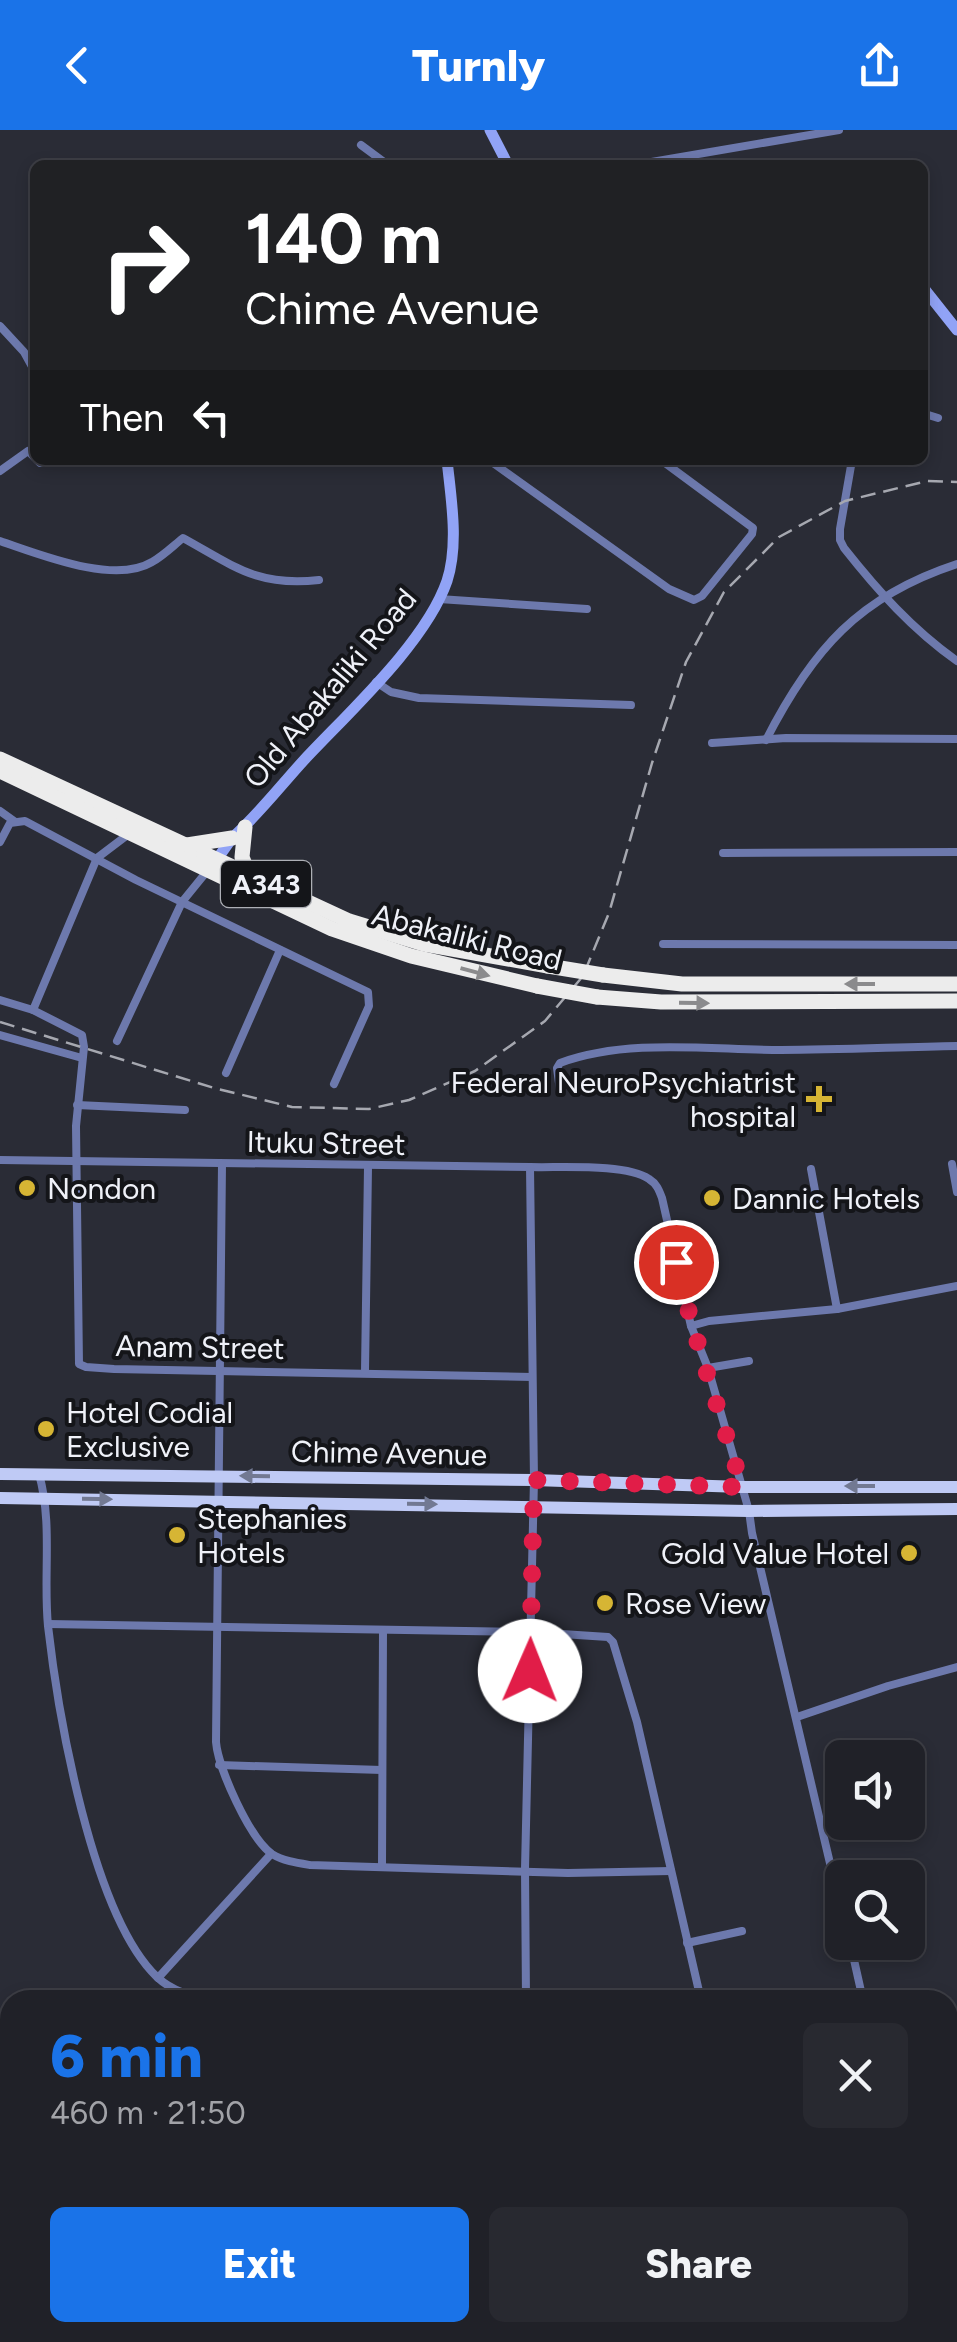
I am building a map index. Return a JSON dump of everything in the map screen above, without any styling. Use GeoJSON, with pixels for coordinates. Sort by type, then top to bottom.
{"type":"FeatureCollection","features":[{"type":"Feature","properties":{"kind":"highway","name":"Abakaliki Road"},"geometry":{"type":"LineString","coordinates":[[0,759],[184,846],[212,866],[354,937],[411,956],[597,996],[676,1002],[957,1001]]}},
{"type":"Feature","properties":{"kind":"highway","name":"Abakaliki Road"},"geometry":{"type":"LineString","coordinates":[[0,771],[130,834],[250,877],[384,933],[548,966],[682,984],[957,984]]}},
{"type":"Feature","properties":{"kind":"highway"},"geometry":{"type":"LineString","coordinates":[[184,846],[239,832],[242,857],[250,877]]}},
{"type":"Feature","properties":{"kind":"main road"},"geometry":{"type":"LineString","coordinates":[[490,130],[505,160]]}},
{"type":"Feature","properties":{"kind":"main road"},"geometry":{"type":"LineString","coordinates":[[928,294],[957,330]]}},
{"type":"Feature","properties":{"kind":"main road","name":"Old Abakaliki Road"},"geometry":{"type":"LineString","coordinates":[[212,866],[376,682],[439,599],[448,578],[452,539],[447,465]]}},
{"type":"Feature","properties":{"kind":"main road","name":"Chime Avenue"},"geometry":{"type":"LineString","coordinates":[[0,1474],[957,1487]]}},
{"type":"Feature","properties":{"kind":"main road","name":"Chime Avenue"},"geometry":{"type":"LineString","coordinates":[[0,1498],[750,1511],[957,1509]]}},
{"type":"Feature","properties":{"kind":"street"},"geometry":{"type":"LineString","coordinates":[[764,130],[764,143]]}},
{"type":"Feature","properties":{"kind":"street"},"geometry":{"type":"LineString","coordinates":[[664,160],[839,130]]}},
{"type":"Feature","properties":{"kind":"street"},"geometry":{"type":"LineString","coordinates":[[361,145],[381,160]]}},
{"type":"Feature","properties":{"kind":"street"},"geometry":{"type":"LineString","coordinates":[[0,326],[30,363]]}},
{"type":"Feature","properties":{"kind":"street"},"geometry":{"type":"LineString","coordinates":[[928,415],[938,418]]}},
{"type":"Feature","properties":{"kind":"street"},"geometry":{"type":"LineString","coordinates":[[0,471],[30,457]]}},
{"type":"Feature","properties":{"kind":"street"},"geometry":{"type":"LineString","coordinates":[[496,465],[669,590],[694,600],[702,596],[753,528],[668,465]]}},
{"type":"Feature","properties":{"kind":"street"},"geometry":{"type":"LineString","coordinates":[[851,465],[840,540],[883,598],[957,661]]}},
{"type":"Feature","properties":{"kind":"street"},"geometry":{"type":"LineString","coordinates":[[0,541],[77,567],[97,569],[150,564],[183,538],[251,576],[274,582],[319,580]]}},
{"type":"Feature","properties":{"kind":"street"},"geometry":{"type":"LineString","coordinates":[[766,740],[801,679],[856,615],[918,577],[957,564]]}},
{"type":"Feature","properties":{"kind":"street"},"geometry":{"type":"LineString","coordinates":[[439,599],[586,610]]}},
{"type":"Feature","properties":{"kind":"street"},"geometry":{"type":"LineString","coordinates":[[376,682],[390,692],[420,698],[631,706]]}},
{"type":"Feature","properties":{"kind":"street"},"geometry":{"type":"LineString","coordinates":[[712,743],[957,739]]}},
{"type":"Feature","properties":{"kind":"street"},"geometry":{"type":"LineString","coordinates":[[0,810],[370,994],[369,1006],[334,1084]]}},
{"type":"Feature","properties":{"kind":"street"},"geometry":{"type":"LineString","coordinates":[[0,842],[14,820]]}},
{"type":"Feature","properties":{"kind":"street"},"geometry":{"type":"LineString","coordinates":[[0,1000],[33,1010],[98,858],[130,834]]}},
{"type":"Feature","properties":{"kind":"street"},"geometry":{"type":"LineString","coordinates":[[723,854],[957,852]]}},
{"type":"Feature","properties":{"kind":"street"},"geometry":{"type":"LineString","coordinates":[[118,1040],[182,902],[212,866]]}},
{"type":"Feature","properties":{"kind":"street"},"geometry":{"type":"LineString","coordinates":[[662,944],[957,946]]}},
{"type":"Feature","properties":{"kind":"street"},"geometry":{"type":"LineString","coordinates":[[226,1073],[280,950]]}},
{"type":"Feature","properties":{"kind":"street","name":"Anam Street"},"geometry":{"type":"LineString","coordinates":[[33,1010],[82,1035],[77,1104],[80,1364],[86,1368],[114,1369],[532,1377]]}},
{"type":"Feature","properties":{"kind":"street"},"geometry":{"type":"LineString","coordinates":[[0,1035],[82,1058]]}},
{"type":"Feature","properties":{"kind":"street"},"geometry":{"type":"LineString","coordinates":[[560,1092],[560,1063],[657,1047],[777,1050],[957,1046]]}},
{"type":"Feature","properties":{"kind":"street"},"geometry":{"type":"LineString","coordinates":[[77,1104],[185,1110]]}},
{"type":"Feature","properties":{"kind":"street","name":"Ituku Street"},"geometry":{"type":"LineString","coordinates":[[0,1160],[530,1167],[639,1174],[659,1188],[691,1326]]}},
{"type":"Feature","properties":{"kind":"street"},"geometry":{"type":"LineString","coordinates":[[222,1164],[219,1765],[271,1854],[310,1865],[670,1872]]}},
{"type":"Feature","properties":{"kind":"street"},"geometry":{"type":"LineString","coordinates":[[952,1164],[957,1192]]}},
{"type":"Feature","properties":{"kind":"street"},"geometry":{"type":"LineString","coordinates":[[365,1371],[368,1166]]}},
{"type":"Feature","properties":{"kind":"street"},"geometry":{"type":"LineString","coordinates":[[526,1990],[534,1506],[530,1167]]}},
{"type":"Feature","properties":{"kind":"street"},"geometry":{"type":"LineString","coordinates":[[810,1169],[836,1309]]}},
{"type":"Feature","properties":{"kind":"street"},"geometry":{"type":"LineString","coordinates":[[830,1860],[750,1511],[708,1368],[691,1326],[836,1309],[957,1286]]}},
{"type":"Feature","properties":{"kind":"street"},"geometry":{"type":"LineString","coordinates":[[708,1368],[748,1361]]}},
{"type":"Feature","properties":{"kind":"street"},"geometry":{"type":"LineString","coordinates":[[40,1474],[46,1498],[48,1624],[82,1816],[123,1928],[158,1978],[176,1990]]}},
{"type":"Feature","properties":{"kind":"street"},"geometry":{"type":"LineString","coordinates":[[48,1624],[531,1632],[600,1635],[613,1642],[637,1722],[699,1990]]}},
{"type":"Feature","properties":{"kind":"street"},"geometry":{"type":"LineString","coordinates":[[382,1865],[383,1631]]}},
{"type":"Feature","properties":{"kind":"street"},"geometry":{"type":"LineString","coordinates":[[797,1717],[956,1669]]}},
{"type":"Feature","properties":{"kind":"street"},"geometry":{"type":"LineString","coordinates":[[219,1765],[382,1770]]}},
{"type":"Feature","properties":{"kind":"street"},"geometry":{"type":"LineString","coordinates":[[158,1978],[271,1854]]}},
{"type":"Feature","properties":{"kind":"street"},"geometry":{"type":"LineString","coordinates":[[688,1943],[742,1930]]}},
{"type":"Feature","properties":{"kind":"street"},"geometry":{"type":"LineString","coordinates":[[853,1960],[861,1990]]}},
{"type":"Feature","properties":{"kind":"railway"},"geometry":{"type":"LineString","coordinates":[[0,1022],[214,1088],[292,1107],[369,1109],[409,1100],[475,1071],[545,1021],[583,976],[609,913],[686,662],[724,592],[779,537],[845,501],[927,481],[957,482]]}},
{"type":"Feature","properties":{"kind":"place","name":"Federal NeuroPsychiatrist hospital"},"geometry":{"type":"Point","coordinates":[819,1099]}},
{"type":"Feature","properties":{"kind":"place","name":"Nondon"},"geometry":{"type":"Point","coordinates":[27,1188]}},
{"type":"Feature","properties":{"kind":"place","name":"Dannic Hotels"},"geometry":{"type":"Point","coordinates":[712,1198]}},
{"type":"Feature","properties":{"kind":"place","name":"Hotel Codial Exclusive"},"geometry":{"type":"Point","coordinates":[46,1429]}},
{"type":"Feature","properties":{"kind":"place","name":"Stephanies Hotels"},"geometry":{"type":"Point","coordinates":[177,1535]}},
{"type":"Feature","properties":{"kind":"place","name":"Gold Value Hotel"},"geometry":{"type":"Point","coordinates":[909,1553]}},
{"type":"Feature","properties":{"kind":"place","name":"Rose View"},"geometry":{"type":"Point","coordinates":[605,1603]}},
{"type":"Feature","properties":{"kind":"route"},"geometry":{"type":"LineString","coordinates":[[530,1671],[534,1480],[742,1487],[708,1368],[691,1326],[676,1262]]}}]}
